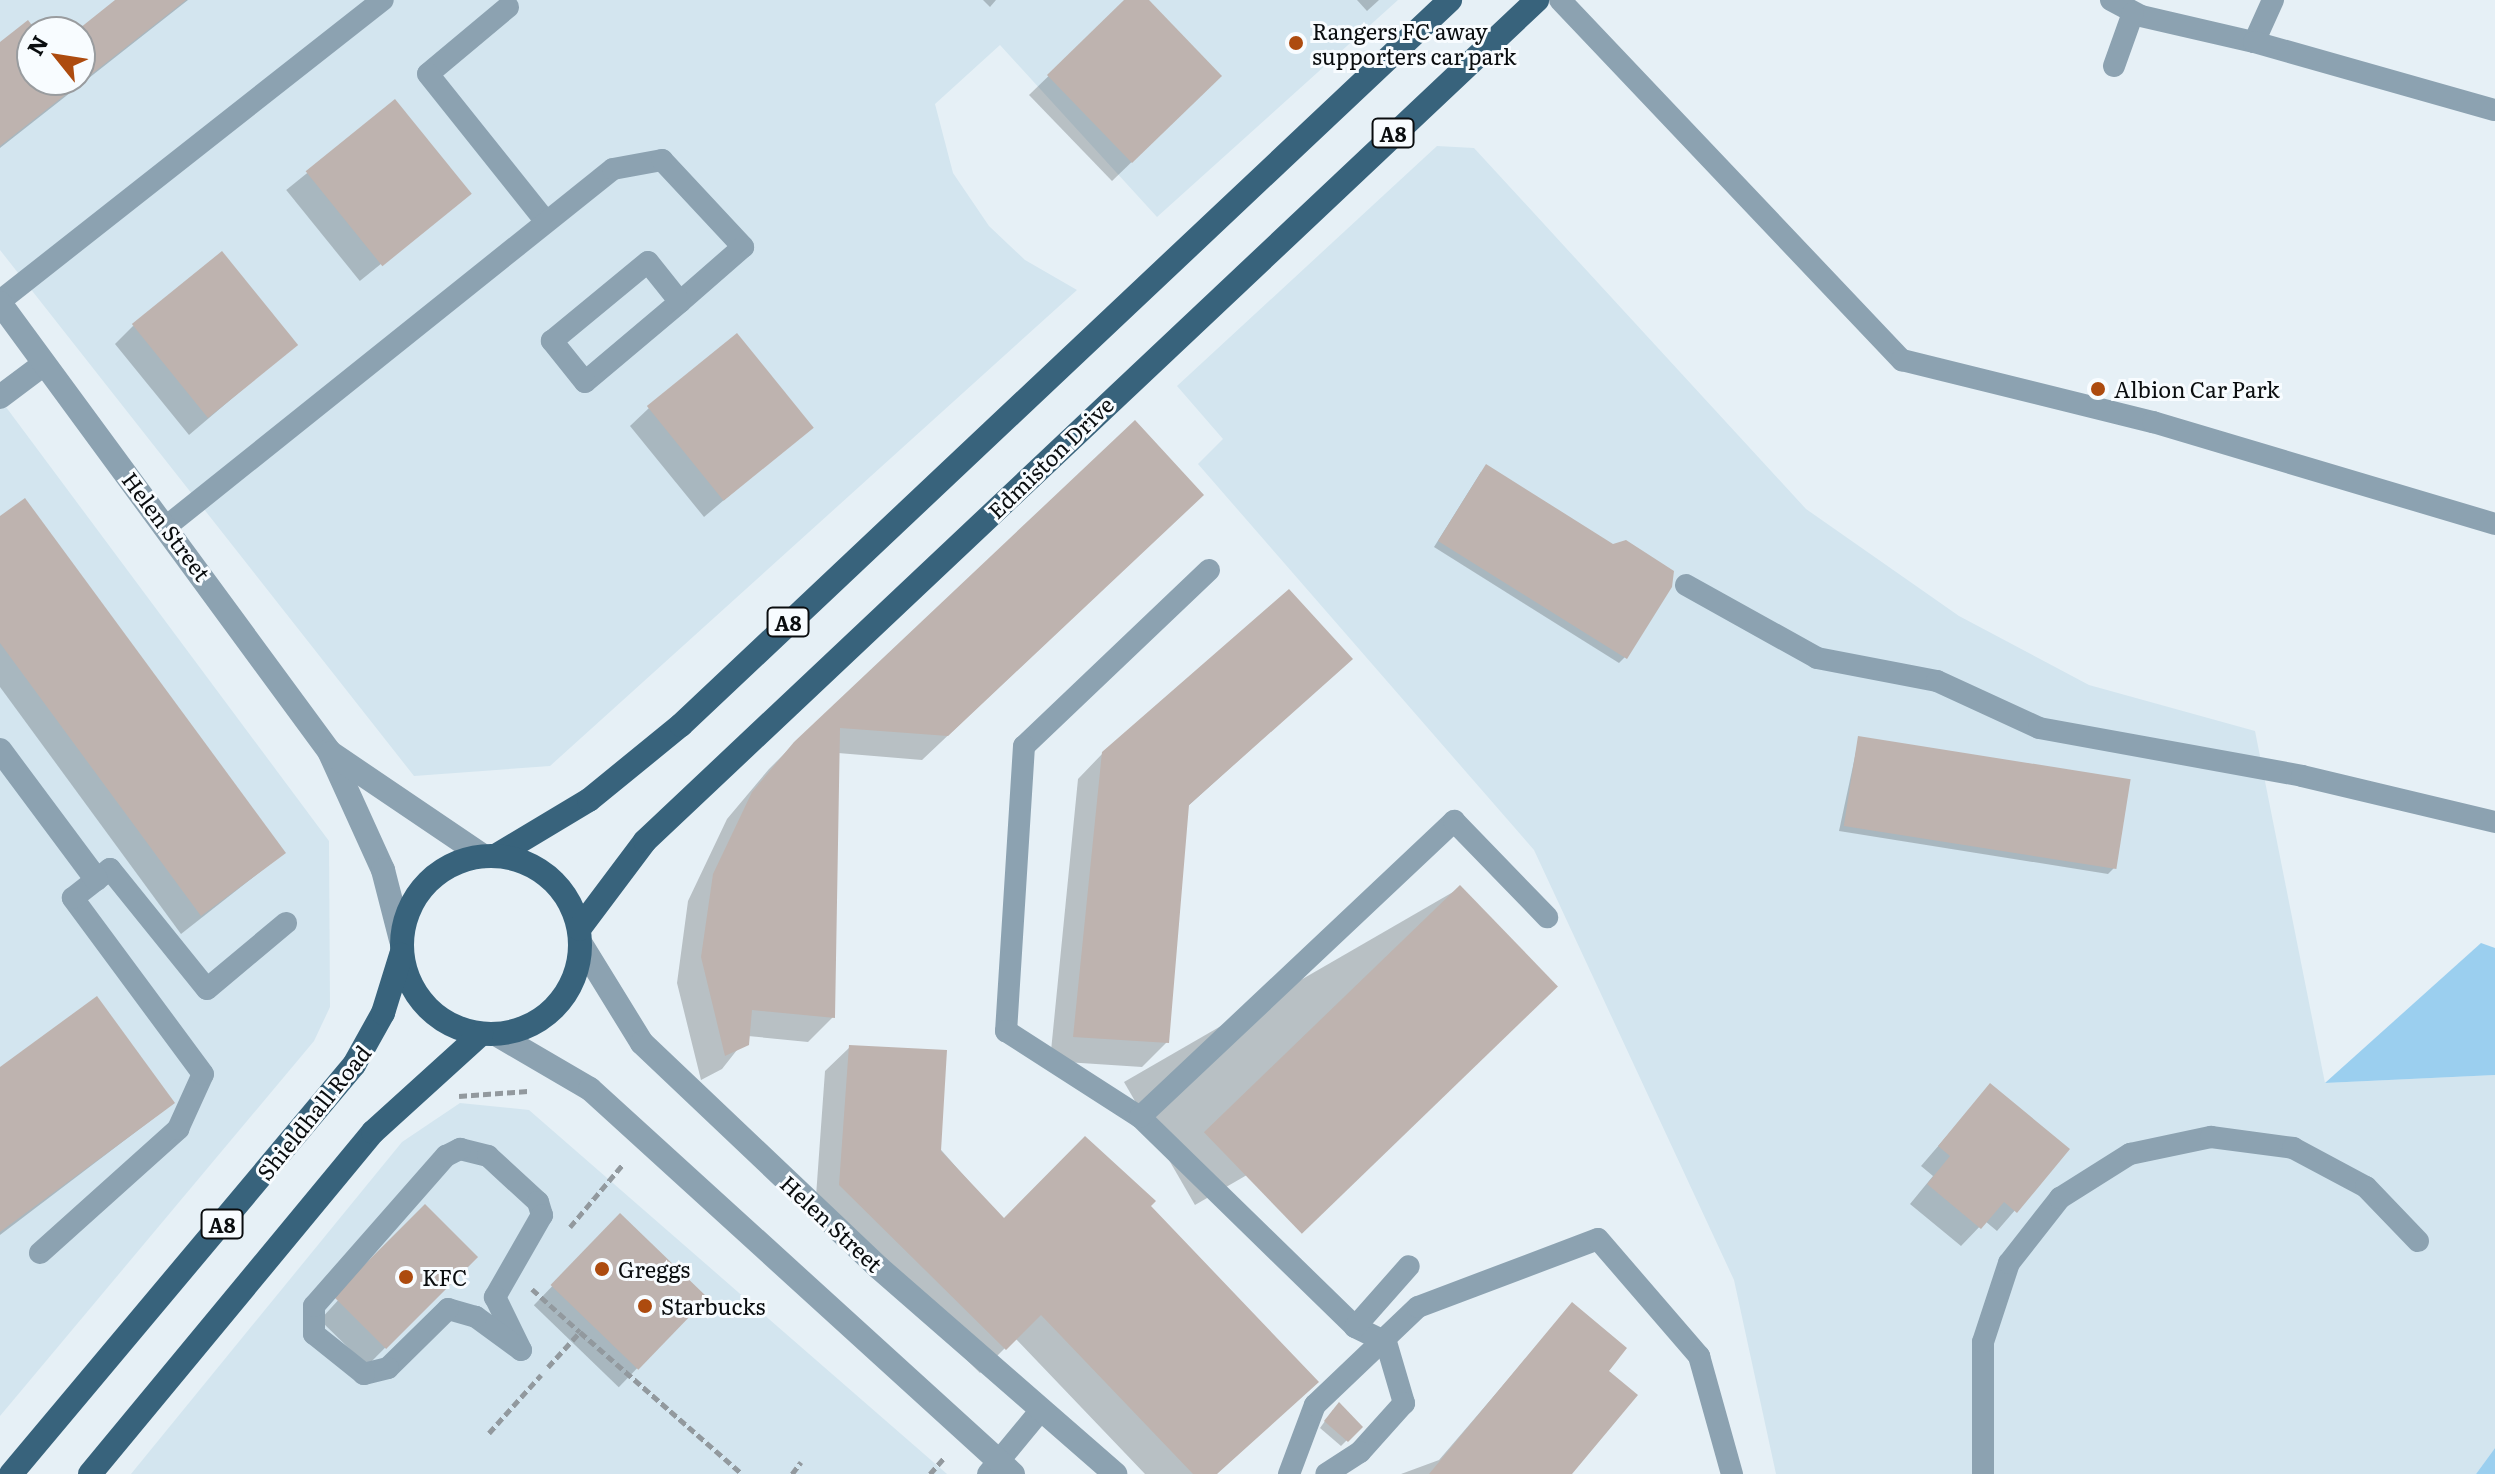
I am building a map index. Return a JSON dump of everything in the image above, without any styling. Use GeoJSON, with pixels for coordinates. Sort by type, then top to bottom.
{"type":"FeatureCollection","features":[{"type":"Feature","properties":{"kind":"main road","name":"A8"},"geometry":{"type":"LineString","coordinates":[[490,856],[589,800],[681,725],[1059,364],[1450,0]]}},
{"type":"Feature","properties":{"kind":"main road","name":"Edmiston Drive"},"geometry":{"type":"LineString","coordinates":[[580,937],[645,841],[1249,267],[1537,0]]}},
{"type":"Feature","properties":{"kind":"main road"},"geometry":{"type":"LineString","coordinates":[[490,856],[549,876],[580,937],[569,989],[549,1013],[490,1035],[434,1015],[415,994],[401,947],[422,888],[443,869],[490,856]]}},
{"type":"Feature","properties":{"kind":"main road","name":"Shieldhall Road"},"geometry":{"type":"LineString","coordinates":[[11,1474],[354,1065],[377,1027],[401,947]]}},
{"type":"Feature","properties":{"kind":"main road","name":"A8"},"geometry":{"type":"LineString","coordinates":[[90,1474],[373,1132],[490,1035]]}},
{"type":"Feature","properties":{"kind":"street","name":"Helen Street"},"geometry":{"type":"LineString","coordinates":[[0,302],[329,751],[383,870],[401,947]]}},
{"type":"Feature","properties":{"kind":"street"},"geometry":{"type":"LineString","coordinates":[[0,397],[44,364]]}},
{"type":"Feature","properties":{"kind":"street"},"geometry":{"type":"LineString","coordinates":[[0,750],[96,879]]}},
{"type":"Feature","properties":{"kind":"street","name":"Helen Street"},"geometry":{"type":"LineString","coordinates":[[329,751],[490,856]]}},
{"type":"Feature","properties":{"kind":"street","name":"Helen Street"},"geometry":{"type":"LineString","coordinates":[[580,937],[642,1043],[1041,1410],[1115,1474]]}},
{"type":"Feature","properties":{"kind":"street"},"geometry":{"type":"LineString","coordinates":[[490,1035],[590,1089],[999,1470]]}},
{"type":"Feature","properties":{"kind":"lane"},"geometry":{"type":"LineString","coordinates":[[0,302],[383,0]]}},
{"type":"Feature","properties":{"kind":"lane"},"geometry":{"type":"LineString","coordinates":[[1560,0],[1902,360],[2153,422],[2495,524]]}},
{"type":"Feature","properties":{"kind":"lane"},"geometry":{"type":"LineString","coordinates":[[2111,0],[2133,13],[2254,42],[2495,110]]}},
{"type":"Feature","properties":{"kind":"lane"},"geometry":{"type":"LineString","coordinates":[[2254,42],[2273,0]]}},
{"type":"Feature","properties":{"kind":"lane"},"geometry":{"type":"LineString","coordinates":[[508,7],[428,74],[546,222]]}},
{"type":"Feature","properties":{"kind":"lane"},"geometry":{"type":"LineString","coordinates":[[2114,66],[2133,13]]}},
{"type":"Feature","properties":{"kind":"lane"},"geometry":{"type":"LineString","coordinates":[[167,526],[613,169],[662,160],[743,247],[680,302],[585,382],[552,341],[648,262],[680,302]]}},
{"type":"Feature","properties":{"kind":"lane"},"geometry":{"type":"LineString","coordinates":[[1209,570],[1024,746],[1006,1031],[1140,1117],[1355,1327],[1386,1342],[1404,1403],[1360,1452],[1326,1474]]}},
{"type":"Feature","properties":{"kind":"lane"},"geometry":{"type":"LineString","coordinates":[[1686,585],[1817,658],[1937,681],[2039,728],[2302,776],[2495,822]]}},
{"type":"Feature","properties":{"kind":"lane"},"geometry":{"type":"LineString","coordinates":[[1140,1117],[1454,821],[1547,917]]}},
{"type":"Feature","properties":{"kind":"lane"},"geometry":{"type":"LineString","coordinates":[[40,1253],[178,1129],[203,1074],[73,898],[110,869],[207,989],[286,923]]}},
{"type":"Feature","properties":{"kind":"lane"},"geometry":{"type":"LineString","coordinates":[[1983,1474],[1983,1342],[2009,1263],[2060,1198],[2130,1154],[2211,1137],[2293,1148],[2366,1187],[2418,1241]]}},
{"type":"Feature","properties":{"kind":"lane"},"geometry":{"type":"LineString","coordinates":[[474,1149],[538,1202],[542,1215],[495,1297],[521,1350],[476,1317],[448,1309],[388,1368],[364,1374],[314,1334],[310,1320],[320,1296],[446,1156],[474,1149]]}},
{"type":"Feature","properties":{"kind":"lane"},"geometry":{"type":"LineString","coordinates":[[1289,1474],[1315,1405],[1356,1361],[1386,1342],[1418,1307],[1598,1239],[1699,1356],[1732,1474]]}},
{"type":"Feature","properties":{"kind":"lane"},"geometry":{"type":"LineString","coordinates":[[1355,1327],[1409,1266]]}},
{"type":"Feature","properties":{"kind":"lane"},"geometry":{"type":"LineString","coordinates":[[999,1470],[1041,1410]]}},
{"type":"Feature","properties":{"kind":"path"},"geometry":{"type":"LineString","coordinates":[[448,1098],[486,1089],[542,1091]]}},
{"type":"Feature","properties":{"kind":"path"},"geometry":{"type":"LineString","coordinates":[[612,1154],[635,1174]]}},
{"type":"Feature","properties":{"kind":"path"},"geometry":{"type":"LineString","coordinates":[[564,1234],[623,1164]]}},
{"type":"Feature","properties":{"kind":"path"},"geometry":{"type":"LineString","coordinates":[[524,1281],[742,1474]]}},
{"type":"Feature","properties":{"kind":"path"},"geometry":{"type":"LineString","coordinates":[[489,1433],[580,1332]]}},
{"type":"Feature","properties":{"kind":"path"},"geometry":{"type":"LineString","coordinates":[[930,1474],[945,1457],[934,1446]]}},
{"type":"Feature","properties":{"kind":"path"},"geometry":{"type":"LineString","coordinates":[[792,1474],[801,1462]]}},
{"type":"Feature","properties":{"kind":"shaded area"},"geometry":{"type":"Polygon","coordinates":[[[0,0],[1398,0],[1157,217],[1000,45],[935,104],[953,173],[989,226],[1025,260],[1077,290],[550,766],[414,776],[0,250],[0,0]]]}},
{"type":"Feature","properties":{"kind":"shaded area"},"geometry":{"type":"Polygon","coordinates":[[[1437,146],[1474,148],[1806,509],[1959,616],[2089,685],[2255,731],[2325,1083],[2495,1075],[2495,1448],[2476,1474],[1776,1474],[1734,1280],[1534,850],[1198,464],[1223,439],[1177,386],[1437,146]]]}},
{"type":"Feature","properties":{"kind":"shaded area"},"geometry":{"type":"Polygon","coordinates":[[[0,399],[329,841],[330,1007],[314,1041],[0,1416],[0,399]]]}},
{"type":"Feature","properties":{"kind":"shaded area"},"geometry":{"type":"Polygon","coordinates":[[[2481,943],[2495,948],[2495,1075],[2325,1083],[2481,943]]]}},
{"type":"Feature","properties":{"kind":"shaded area"},"geometry":{"type":"Polygon","coordinates":[[[460,1103],[529,1110],[947,1474],[131,1474],[402,1142],[460,1103]]]}},
{"type":"Feature","properties":{"kind":"shaded area"},"geometry":{"type":"Polygon","coordinates":[[[2495,1448],[2495,1474],[2476,1474],[2495,1448]]]}},
{"type":"Feature","properties":{"kind":"building"},"geometry":{"type":"Polygon","coordinates":[[[115,0],[186,0],[96,71],[95,16],[115,0]]]}},
{"type":"Feature","properties":{"kind":"building"},"geometry":{"type":"Polygon","coordinates":[[[1124,0],[1149,0],[1222,76],[1132,163],[1047,75],[1124,0]]]}},
{"type":"Feature","properties":{"kind":"building"},"geometry":{"type":"Polygon","coordinates":[[[16,29],[16,96],[64,96],[0,146],[0,42],[16,29]]]}},
{"type":"Feature","properties":{"kind":"building"},"geometry":{"type":"Polygon","coordinates":[[[395,99],[472,194],[382,266],[306,171],[395,99]]]}},
{"type":"Feature","properties":{"kind":"building"},"geometry":{"type":"Polygon","coordinates":[[[222,251],[298,345],[208,418],[132,324],[222,251]]]}},
{"type":"Feature","properties":{"kind":"building"},"geometry":{"type":"Polygon","coordinates":[[[737,333],[814,428],[724,501],[647,406],[737,333]]]}},
{"type":"Feature","properties":{"kind":"building"},"geometry":{"type":"Polygon","coordinates":[[[1135,420],[1204,495],[948,736],[840,728],[835,1018],[752,1010],[749,1045],[725,1056],[701,957],[713,874],[752,792],[794,742],[1135,420]]]}},
{"type":"Feature","properties":{"kind":"building"},"geometry":{"type":"Polygon","coordinates":[[[1486,464],[1613,544],[1626,540],[1674,571],[1672,587],[1627,659],[1438,541],[1486,464]]]}},
{"type":"Feature","properties":{"kind":"building"},"geometry":{"type":"Polygon","coordinates":[[[25,498],[286,853],[201,916],[0,643],[0,516],[25,498]]]}},
{"type":"Feature","properties":{"kind":"building"},"geometry":{"type":"Polygon","coordinates":[[[1289,589],[1353,659],[1189,805],[1169,1043],[1073,1037],[1102,752],[1289,589]]]}},
{"type":"Feature","properties":{"kind":"building"},"geometry":{"type":"Polygon","coordinates":[[[1858,736],[2131,779],[2116,869],[1844,826],[1858,736]]]}},
{"type":"Feature","properties":{"kind":"building"},"geometry":{"type":"Polygon","coordinates":[[[1460,885],[1558,986],[1302,1234],[1204,1132],[1460,885]]]}},
{"type":"Feature","properties":{"kind":"building"},"geometry":{"type":"Polygon","coordinates":[[[97,996],[175,1103],[0,1232],[0,1067],[97,996]]]}},
{"type":"Feature","properties":{"kind":"building"},"geometry":{"type":"Polygon","coordinates":[[[849,1045],[947,1050],[941,1151],[1004,1218],[1085,1136],[1156,1201],[1151,1206],[1319,1382],[1217,1474],[1193,1474],[1041,1315],[1006,1350],[839,1185],[849,1045]]]}},
{"type":"Feature","properties":{"kind":"building"},"geometry":{"type":"Polygon","coordinates":[[[1990,1083],[2070,1149],[2017,1213],[2004,1202],[1981,1229],[1927,1184],[1950,1156],[1938,1146],[1990,1083]]]}},
{"type":"Feature","properties":{"kind":"building","name":"KFC"},"geometry":{"type":"Polygon","coordinates":[[[425,1204],[478,1257],[386,1349],[333,1296],[425,1204]]]}},
{"type":"Feature","properties":{"kind":"building"},"geometry":{"type":"Polygon","coordinates":[[[620,1213],[708,1298],[638,1370],[551,1285],[620,1213]]]}},
{"type":"Feature","properties":{"kind":"building"},"geometry":{"type":"Polygon","coordinates":[[[1572,1302],[1627,1348],[1609,1371],[1638,1395],[1572,1474],[1429,1474],[1572,1302]]]}},
{"type":"Feature","properties":{"kind":"building"},"geometry":{"type":"Polygon","coordinates":[[[1339,1402],[1363,1427],[1348,1442],[1324,1421],[1339,1402]]]}},
{"type":"Feature","properties":{"kind":"place","name":"Rangers FC away supporters car park"},"geometry":{"type":"Point","coordinates":[1296,43]}},
{"type":"Feature","properties":{"kind":"place","name":"Albion Car Park"},"geometry":{"type":"Point","coordinates":[2098,389]}},
{"type":"Feature","properties":{"kind":"place","name":"Greggs"},"geometry":{"type":"Point","coordinates":[602,1269]}},
{"type":"Feature","properties":{"kind":"place","name":"KFC"},"geometry":{"type":"Point","coordinates":[406,1277]}},
{"type":"Feature","properties":{"kind":"place","name":"Starbucks"},"geometry":{"type":"Point","coordinates":[645,1306]}}]}
